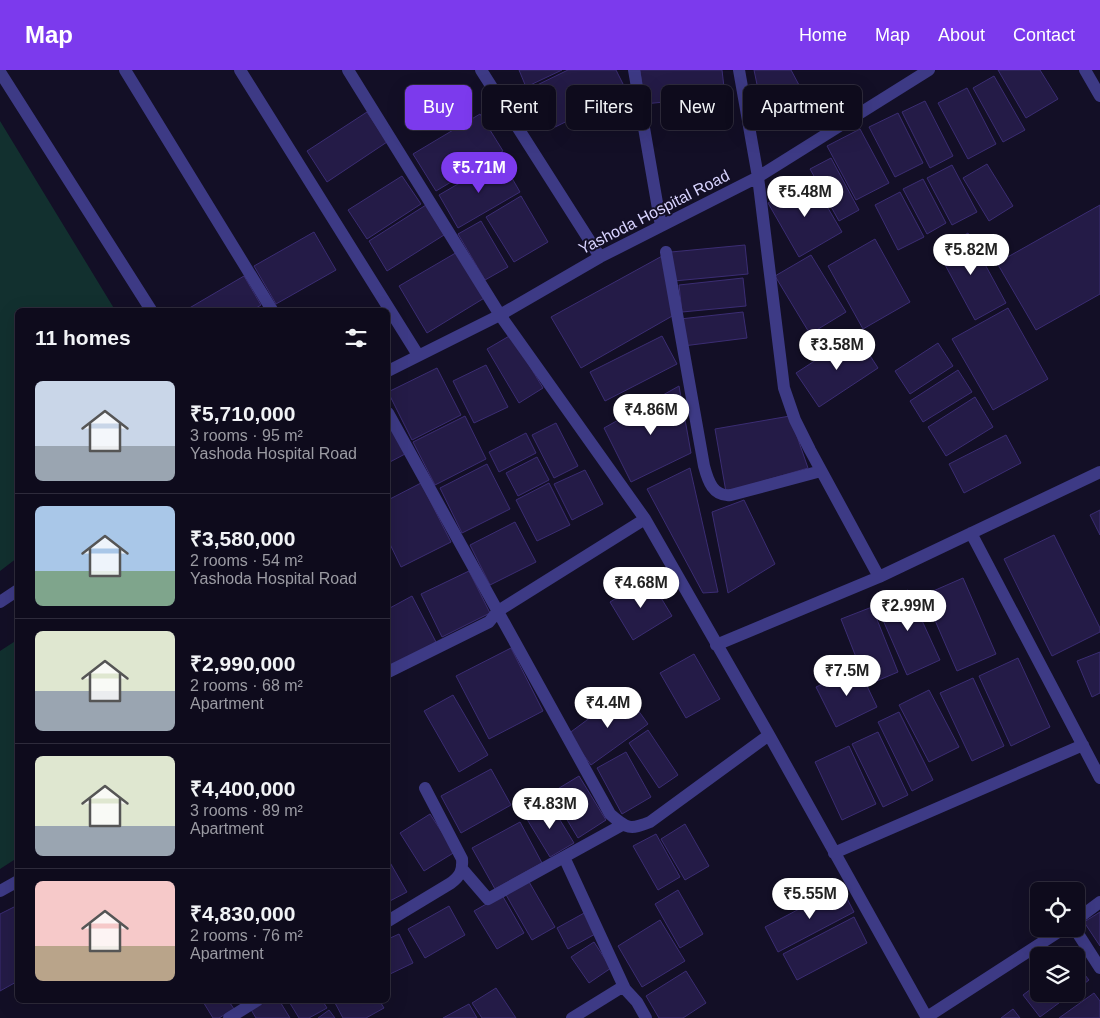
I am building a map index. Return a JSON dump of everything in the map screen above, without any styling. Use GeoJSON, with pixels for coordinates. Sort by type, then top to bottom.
{"type":"FeatureCollection","features":[{"type":"Feature","properties":{"kind":"street"},"geometry":{"type":"LineString","coordinates":[[125,70],[271,308]]}},
{"type":"Feature","properties":{"kind":"street"},"geometry":{"type":"LineString","coordinates":[[240,70],[389,308]]}},
{"type":"Feature","properties":{"kind":"street"},"geometry":{"type":"LineString","coordinates":[[348,70],[500,315],[645,519],[927,1018],[1051,937]]}},
{"type":"Feature","properties":{"kind":"street"},"geometry":{"type":"LineString","coordinates":[[481,70],[600,257]]}},
{"type":"Feature","properties":{"kind":"street"},"geometry":{"type":"LineString","coordinates":[[634,70],[661,226]]}},
{"type":"Feature","properties":{"kind":"street"},"geometry":{"type":"LineString","coordinates":[[739,70],[758,177],[784,388],[795,420],[879,576]]}},
{"type":"Feature","properties":{"kind":"street","name":"Yashoda Hospital Road"},"geometry":{"type":"LineString","coordinates":[[390,370],[500,315],[600,257],[758,177],[929,70]]}},
{"type":"Feature","properties":{"kind":"street"},"geometry":{"type":"LineString","coordinates":[[1085,70],[1100,96]]}},
{"type":"Feature","properties":{"kind":"street"},"geometry":{"type":"LineString","coordinates":[[0,72],[150,308]]}},
{"type":"Feature","properties":{"kind":"street"},"geometry":{"type":"LineString","coordinates":[[666,252],[704,466],[707,478],[713,488],[717,493],[724,496],[731,495],[821,471]]}},
{"type":"Feature","properties":{"kind":"street"},"geometry":{"type":"LineString","coordinates":[[390,310],[418,355]]}},
{"type":"Feature","properties":{"kind":"street"},"geometry":{"type":"LineString","coordinates":[[390,417],[610,814],[622,825],[635,828],[650,822],[768,735]]}},
{"type":"Feature","properties":{"kind":"street"},"geometry":{"type":"LineString","coordinates":[[716,645],[879,576],[1100,472]]}},
{"type":"Feature","properties":{"kind":"street"},"geometry":{"type":"LineString","coordinates":[[390,671],[489,622],[498,611],[645,519]]}},
{"type":"Feature","properties":{"kind":"street"},"geometry":{"type":"LineString","coordinates":[[971,533],[1100,778]]}},
{"type":"Feature","properties":{"kind":"street"},"geometry":{"type":"LineString","coordinates":[[0,602],[15,592]]}},
{"type":"Feature","properties":{"kind":"street"},"geometry":{"type":"LineString","coordinates":[[834,853],[1083,745]]}},
{"type":"Feature","properties":{"kind":"street"},"geometry":{"type":"LineString","coordinates":[[425,788],[462,859],[463,870],[488,899],[622,825]]}},
{"type":"Feature","properties":{"kind":"street"},"geometry":{"type":"LineString","coordinates":[[564,857],[625,989],[646,1018]]}},
{"type":"Feature","properties":{"kind":"street"},"geometry":{"type":"LineString","coordinates":[[390,920],[451,883],[458,878],[463,870]]}},
{"type":"Feature","properties":{"kind":"street"},"geometry":{"type":"LineString","coordinates":[[0,891],[15,883]]}},
{"type":"Feature","properties":{"kind":"street"},"geometry":{"type":"LineString","coordinates":[[1085,913],[1100,902]]}},
{"type":"Feature","properties":{"kind":"street"},"geometry":{"type":"LineString","coordinates":[[1080,937],[1100,968]]}},
{"type":"Feature","properties":{"kind":"street"},"geometry":{"type":"LineString","coordinates":[[572,1018],[619,989],[625,989]]}},
{"type":"Feature","properties":{"kind":"street"},"geometry":{"type":"LineString","coordinates":[[229,1018],[253,1003]]}},
{"type":"Feature","properties":{"kind":"green space"},"geometry":{"type":"Polygon","coordinates":[[[0,121],[114,308],[15,308],[15,560],[0,571],[0,121]]]}},
{"type":"Feature","properties":{"kind":"green space"},"geometry":{"type":"Polygon","coordinates":[[[15,641],[15,859],[0,869],[0,651],[15,641]]]}},
{"type":"Feature","properties":{"kind":"building"},"geometry":{"type":"Polygon","coordinates":[[[519,70],[562,70],[530,85],[525,85],[519,70]]]}},
{"type":"Feature","properties":{"kind":"building"},"geometry":{"type":"Polygon","coordinates":[[[568,70],[616,70],[624,85],[566,85],[566,122],[556,127],[556,85],[537,85],[568,70]]]}},
{"type":"Feature","properties":{"kind":"building"},"geometry":{"type":"Polygon","coordinates":[[[640,70],[722,70],[724,85],[661,85],[661,102],[651,103],[651,85],[642,85],[640,70]]]}},
{"type":"Feature","properties":{"kind":"building"},"geometry":{"type":"Polygon","coordinates":[[[754,70],[791,70],[799,85],[757,85],[754,70]]]}},
{"type":"Feature","properties":{"kind":"building"},"geometry":{"type":"Polygon","coordinates":[[[998,70],[1040,70],[1058,99],[1026,118],[998,70]]]}},
{"type":"Feature","properties":{"kind":"building"},"geometry":{"type":"Polygon","coordinates":[[[994,76],[1025,130],[1003,142],[973,88],[994,76]]]}},
{"type":"Feature","properties":{"kind":"building"},"geometry":{"type":"Polygon","coordinates":[[[967,88],[996,144],[968,159],[938,103],[967,88]]]}},
{"type":"Feature","properties":{"kind":"building"},"geometry":{"type":"Polygon","coordinates":[[[925,101],[953,156],[930,168],[902,112],[925,101]]]}},
{"type":"Feature","properties":{"kind":"building"},"geometry":{"type":"Polygon","coordinates":[[[367,112],[387,142],[327,182],[307,151],[367,112]]]}},
{"type":"Feature","properties":{"kind":"building"},"geometry":{"type":"Polygon","coordinates":[[[898,113],[923,163],[895,177],[869,127],[898,113]]]}},
{"type":"Feature","properties":{"kind":"building"},"geometry":{"type":"Polygon","coordinates":[[[480,114],[482,117],[482,130],[490,130],[503,151],[436,191],[413,154],[453,130],[472,130],[472,119],[480,114]]]}},
{"type":"Feature","properties":{"kind":"building"},"geometry":{"type":"Polygon","coordinates":[[[861,130],[889,183],[856,200],[827,146],[861,130]]]}},
{"type":"Feature","properties":{"kind":"building"},"geometry":{"type":"Polygon","coordinates":[[[831,158],[859,210],[839,221],[810,169],[831,158]]]}},
{"type":"Feature","properties":{"kind":"building"},"geometry":{"type":"Polygon","coordinates":[[[501,159],[520,192],[458,228],[439,195],[501,159]]]}},
{"type":"Feature","properties":{"kind":"building"},"geometry":{"type":"Polygon","coordinates":[[[987,164],[1013,206],[989,221],[963,178],[987,164]]]}},
{"type":"Feature","properties":{"kind":"building"},"geometry":{"type":"Polygon","coordinates":[[[952,165],[977,212],[952,225],[927,178],[952,165]]]}},
{"type":"Feature","properties":{"kind":"building"},"geometry":{"type":"Polygon","coordinates":[[[402,176],[421,204],[367,239],[348,210],[402,176]]]}},
{"type":"Feature","properties":{"kind":"building"},"geometry":{"type":"Polygon","coordinates":[[[811,179],[842,232],[799,257],[768,203],[811,179]]]}},
{"type":"Feature","properties":{"kind":"building"},"geometry":{"type":"Polygon","coordinates":[[[923,179],[946,223],[927,234],[903,189],[923,179]]]}},
{"type":"Feature","properties":{"kind":"building"},"geometry":{"type":"Polygon","coordinates":[[[900,192],[924,237],[898,250],[875,205],[900,192]]]}},
{"type":"Feature","properties":{"kind":"building"},"geometry":{"type":"Polygon","coordinates":[[[521,196],[548,242],[514,262],[486,217],[521,196]]]}},
{"type":"Feature","properties":{"kind":"building"},"geometry":{"type":"Polygon","coordinates":[[[426,205],[444,235],[387,271],[369,241],[426,205]]]}},
{"type":"Feature","properties":{"kind":"building"},"geometry":{"type":"Polygon","coordinates":[[[1100,205],[1100,294],[1036,330],[997,263],[1100,205]]]}},
{"type":"Feature","properties":{"kind":"building"},"geometry":{"type":"Polygon","coordinates":[[[481,221],[508,267],[485,280],[458,234],[481,221]]]}},
{"type":"Feature","properties":{"kind":"building"},"geometry":{"type":"Polygon","coordinates":[[[314,232],[336,270],[276,304],[254,266],[314,232]]]}},
{"type":"Feature","properties":{"kind":"building"},"geometry":{"type":"Polygon","coordinates":[[[968,233],[1006,303],[975,320],[937,250],[968,233]]]}},
{"type":"Feature","properties":{"kind":"building"},"geometry":{"type":"Polygon","coordinates":[[[875,239],[910,302],[863,329],[828,266],[875,239]]]}},
{"type":"Feature","properties":{"kind":"building"},"geometry":{"type":"Polygon","coordinates":[[[745,245],[748,274],[674,281],[671,252],[745,245]]]}},
{"type":"Feature","properties":{"kind":"building"},"geometry":{"type":"Polygon","coordinates":[[[459,251],[486,297],[427,333],[399,286],[459,251]]]}},
{"type":"Feature","properties":{"kind":"building"},"geometry":{"type":"Polygon","coordinates":[[[664,255],[674,315],[581,368],[551,317],[664,255]]]}},
{"type":"Feature","properties":{"kind":"building"},"geometry":{"type":"Polygon","coordinates":[[[811,255],[846,312],[810,334],[775,276],[811,255]]]}},
{"type":"Feature","properties":{"kind":"building"},"geometry":{"type":"Polygon","coordinates":[[[244,276],[261,305],[256,308],[189,308],[244,276]]]}},
{"type":"Feature","properties":{"kind":"building"},"geometry":{"type":"Polygon","coordinates":[[[743,278],[746,306],[682,312],[679,285],[743,278]]]}},
{"type":"Feature","properties":{"kind":"building"},"geometry":{"type":"Polygon","coordinates":[[[1008,308],[1048,379],[993,410],[952,339],[1008,308]]]}},
{"type":"Feature","properties":{"kind":"building"},"geometry":{"type":"Polygon","coordinates":[[[743,312],[747,338],[683,346],[680,319],[743,312]]]}},
{"type":"Feature","properties":{"kind":"building"},"geometry":{"type":"Polygon","coordinates":[[[856,334],[878,368],[819,407],[796,373],[856,334]]]}},
{"type":"Feature","properties":{"kind":"building"},"geometry":{"type":"Polygon","coordinates":[[[511,335],[543,388],[519,403],[487,349],[511,335]]]}},
{"type":"Feature","properties":{"kind":"building"},"geometry":{"type":"Polygon","coordinates":[[[662,336],[677,364],[605,401],[590,372],[662,336]]]}},
{"type":"Feature","properties":{"kind":"building"},"geometry":{"type":"Polygon","coordinates":[[[938,343],[953,366],[910,394],[895,371],[938,343]]]}},
{"type":"Feature","properties":{"kind":"building"},"geometry":{"type":"Polygon","coordinates":[[[486,365],[508,407],[474,423],[453,381],[486,365]]]}},
{"type":"Feature","properties":{"kind":"building"},"geometry":{"type":"Polygon","coordinates":[[[437,368],[461,415],[412,440],[390,396],[390,391],[437,368]]]}},
{"type":"Feature","properties":{"kind":"building"},"geometry":{"type":"Polygon","coordinates":[[[958,370],[972,392],[923,422],[910,401],[958,370]]]}},
{"type":"Feature","properties":{"kind":"building"},"geometry":{"type":"Polygon","coordinates":[[[679,386],[691,453],[631,482],[604,428],[679,386]]]}},
{"type":"Feature","properties":{"kind":"building"},"geometry":{"type":"Polygon","coordinates":[[[975,397],[993,427],[946,456],[928,427],[975,397]]]}},
{"type":"Feature","properties":{"kind":"building"},"geometry":{"type":"Polygon","coordinates":[[[465,416],[486,459],[435,485],[413,442],[465,416]]]}},
{"type":"Feature","properties":{"kind":"building"},"geometry":{"type":"Polygon","coordinates":[[[790,416],[808,468],[726,492],[715,429],[790,416]]]}},
{"type":"Feature","properties":{"kind":"building"},"geometry":{"type":"Polygon","coordinates":[[[390,423],[405,454],[390,462],[390,423]]]}},
{"type":"Feature","properties":{"kind":"building"},"geometry":{"type":"Polygon","coordinates":[[[556,423],[578,466],[554,478],[532,435],[556,423]]]}},
{"type":"Feature","properties":{"kind":"building"},"geometry":{"type":"Polygon","coordinates":[[[526,433],[536,453],[499,472],[489,452],[526,433]]]}},
{"type":"Feature","properties":{"kind":"building"},"geometry":{"type":"Polygon","coordinates":[[[1006,435],[1021,463],[964,493],[949,464],[1006,435]]]}},
{"type":"Feature","properties":{"kind":"building"},"geometry":{"type":"Polygon","coordinates":[[[537,457],[549,480],[518,496],[506,473],[537,457]]]}},
{"type":"Feature","properties":{"kind":"building"},"geometry":{"type":"Polygon","coordinates":[[[487,464],[510,509],[462,533],[440,488],[487,464]]]}},
{"type":"Feature","properties":{"kind":"building"},"geometry":{"type":"Polygon","coordinates":[[[690,468],[718,592],[703,593],[647,489],[690,468]]]}},
{"type":"Feature","properties":{"kind":"building"},"geometry":{"type":"Polygon","coordinates":[[[585,470],[603,504],[572,520],[554,484],[585,470]]]}},
{"type":"Feature","properties":{"kind":"building"},"geometry":{"type":"Polygon","coordinates":[[[421,483],[451,542],[401,567],[390,544],[390,499],[421,483]]]}},
{"type":"Feature","properties":{"kind":"building"},"geometry":{"type":"Polygon","coordinates":[[[549,483],[570,525],[537,541],[516,500],[549,483]]]}},
{"type":"Feature","properties":{"kind":"building"},"geometry":{"type":"Polygon","coordinates":[[[744,500],[775,564],[728,593],[712,512],[744,500]]]}},
{"type":"Feature","properties":{"kind":"building"},"geometry":{"type":"Polygon","coordinates":[[[1100,510],[1100,535],[1090,515],[1100,510]]]}},
{"type":"Feature","properties":{"kind":"building"},"geometry":{"type":"Polygon","coordinates":[[[515,522],[536,562],[490,585],[470,545],[515,522]]]}},
{"type":"Feature","properties":{"kind":"building"},"geometry":{"type":"Polygon","coordinates":[[[1054,535],[1100,628],[1100,632],[1052,656],[1004,559],[1054,535]]]}},
{"type":"Feature","properties":{"kind":"building"},"geometry":{"type":"Polygon","coordinates":[[[469,571],[490,613],[442,637],[421,594],[469,571]]]}},
{"type":"Feature","properties":{"kind":"building"},"geometry":{"type":"Polygon","coordinates":[[[649,578],[672,616],[633,640],[610,602],[649,578]]]}},
{"type":"Feature","properties":{"kind":"building"},"geometry":{"type":"Polygon","coordinates":[[[963,578],[996,654],[957,671],[924,595],[963,578]]]}},
{"type":"Feature","properties":{"kind":"building"},"geometry":{"type":"Polygon","coordinates":[[[908,590],[940,660],[907,675],[876,604],[908,590]]]}},
{"type":"Feature","properties":{"kind":"building"},"geometry":{"type":"Polygon","coordinates":[[[412,596],[436,642],[390,667],[390,608],[412,596]]]}},
{"type":"Feature","properties":{"kind":"building"},"geometry":{"type":"Polygon","coordinates":[[[872,607],[898,672],[867,685],[841,619],[872,607]]]}},
{"type":"Feature","properties":{"kind":"building"},"geometry":{"type":"Polygon","coordinates":[[[511,648],[543,711],[489,739],[456,676],[511,648]]]}},
{"type":"Feature","properties":{"kind":"building"},"geometry":{"type":"Polygon","coordinates":[[[1100,652],[1100,693],[1092,697],[1077,661],[1100,652]]]}},
{"type":"Feature","properties":{"kind":"building"},"geometry":{"type":"Polygon","coordinates":[[[694,654],[720,699],[686,718],[660,673],[694,654]]]}},
{"type":"Feature","properties":{"kind":"building"},"geometry":{"type":"Polygon","coordinates":[[[1018,658],[1050,727],[1011,746],[979,676],[1018,658]]]}},
{"type":"Feature","properties":{"kind":"building"},"geometry":{"type":"Polygon","coordinates":[[[858,667],[877,707],[836,727],[816,687],[858,667]]]}},
{"type":"Feature","properties":{"kind":"building"},"geometry":{"type":"Polygon","coordinates":[[[973,678],[1004,746],[972,761],[940,693],[973,678]]]}},
{"type":"Feature","properties":{"kind":"building"},"geometry":{"type":"Polygon","coordinates":[[[929,690],[959,747],[929,762],[899,705],[929,690]]]}},
{"type":"Feature","properties":{"kind":"building"},"geometry":{"type":"Polygon","coordinates":[[[625,692],[648,724],[591,765],[568,734],[625,692]]]}},
{"type":"Feature","properties":{"kind":"building"},"geometry":{"type":"Polygon","coordinates":[[[453,695],[488,755],[459,772],[424,711],[453,695]]]}},
{"type":"Feature","properties":{"kind":"building"},"geometry":{"type":"Polygon","coordinates":[[[899,712],[933,780],[912,791],[878,722],[899,712]]]}},
{"type":"Feature","properties":{"kind":"building"},"geometry":{"type":"Polygon","coordinates":[[[648,730],[678,775],[659,788],[629,743],[648,730]]]}},
{"type":"Feature","properties":{"kind":"building"},"geometry":{"type":"Polygon","coordinates":[[[878,732],[908,795],[883,807],[852,744],[878,732]]]}},
{"type":"Feature","properties":{"kind":"building"},"geometry":{"type":"Polygon","coordinates":[[[849,746],[876,804],[842,820],[815,762],[849,746]]]}},
{"type":"Feature","properties":{"kind":"building"},"geometry":{"type":"Polygon","coordinates":[[[626,752],[651,797],[622,814],[597,768],[626,752]]]}},
{"type":"Feature","properties":{"kind":"building"},"geometry":{"type":"Polygon","coordinates":[[[491,769],[511,805],[461,833],[441,796],[491,769]]]}},
{"type":"Feature","properties":{"kind":"building"},"geometry":{"type":"Polygon","coordinates":[[[579,776],[606,820],[578,838],[551,793],[579,776]]]}},
{"type":"Feature","properties":{"kind":"building"},"geometry":{"type":"Polygon","coordinates":[[[549,802],[574,843],[550,857],[525,816],[549,802]]]}},
{"type":"Feature","properties":{"kind":"building"},"geometry":{"type":"Polygon","coordinates":[[[430,814],[455,852],[424,871],[400,833],[430,814]]]}},
{"type":"Feature","properties":{"kind":"building"},"geometry":{"type":"Polygon","coordinates":[[[520,822],[542,863],[495,889],[472,848],[520,822]]]}},
{"type":"Feature","properties":{"kind":"building"},"geometry":{"type":"Polygon","coordinates":[[[685,824],[709,866],[685,880],[661,839],[685,824]]]}},
{"type":"Feature","properties":{"kind":"building"},"geometry":{"type":"Polygon","coordinates":[[[656,834],[680,877],[658,890],[633,846],[656,834]]]}},
{"type":"Feature","properties":{"kind":"building"},"geometry":{"type":"Polygon","coordinates":[[[390,862],[407,892],[390,901],[390,862]]]}},
{"type":"Feature","properties":{"kind":"building"},"geometry":{"type":"Polygon","coordinates":[[[528,880],[555,927],[532,940],[505,893],[528,880]]]}},
{"type":"Feature","properties":{"kind":"building"},"geometry":{"type":"Polygon","coordinates":[[[841,887],[854,912],[778,952],[765,927],[841,887]]]}},
{"type":"Feature","properties":{"kind":"building"},"geometry":{"type":"Polygon","coordinates":[[[678,890],[703,934],[680,948],[655,904],[678,890]]]}},
{"type":"Feature","properties":{"kind":"building"},"geometry":{"type":"Polygon","coordinates":[[[502,895],[524,933],[497,949],[474,911],[502,895]]]}},
{"type":"Feature","properties":{"kind":"building"},"geometry":{"type":"Polygon","coordinates":[[[15,906],[15,983],[0,991],[0,914],[15,906]]]}},
{"type":"Feature","properties":{"kind":"building"},"geometry":{"type":"Polygon","coordinates":[[[449,906],[465,935],[425,958],[408,929],[449,906]]]}},
{"type":"Feature","properties":{"kind":"building"},"geometry":{"type":"Polygon","coordinates":[[[586,912],[597,933],[568,949],[557,928],[586,912]]]}},
{"type":"Feature","properties":{"kind":"building"},"geometry":{"type":"Polygon","coordinates":[[[1100,912],[1100,946],[1085,924],[1085,921],[1100,912]]]}},
{"type":"Feature","properties":{"kind":"building"},"geometry":{"type":"Polygon","coordinates":[[[854,917],[867,943],[797,980],[783,954],[854,917]]]}},
{"type":"Feature","properties":{"kind":"building"},"geometry":{"type":"Polygon","coordinates":[[[660,920],[685,961],[642,987],[618,946],[660,920]]]}},
{"type":"Feature","properties":{"kind":"building"},"geometry":{"type":"Polygon","coordinates":[[[399,934],[413,963],[390,974],[390,938],[399,934]]]}},
{"type":"Feature","properties":{"kind":"building"},"geometry":{"type":"Polygon","coordinates":[[[594,942],[611,968],[589,983],[571,957],[594,942]]]}},
{"type":"Feature","properties":{"kind":"building"},"geometry":{"type":"Polygon","coordinates":[[[686,971],[706,1003],[683,1018],[659,1018],[646,996],[686,971]]]}},
{"type":"Feature","properties":{"kind":"building"},"geometry":{"type":"Polygon","coordinates":[[[1085,975],[1089,980],[1085,983],[1085,975]]]}},
{"type":"Feature","properties":{"kind":"building"},"geometry":{"type":"Polygon","coordinates":[[[496,988],[516,1018],[482,1018],[472,1003],[496,988]]]}},
{"type":"Feature","properties":{"kind":"building"},"geometry":{"type":"Polygon","coordinates":[[[1030,990],[1030,1002],[1060,1002],[1040,1017],[1023,995],[1030,990]]]}},
{"type":"Feature","properties":{"kind":"building"},"geometry":{"type":"Polygon","coordinates":[[[1094,993],[1100,1001],[1100,1018],[1059,1018],[1081,1002],[1085,1002],[1085,999],[1094,993]]]}},
{"type":"Feature","properties":{"kind":"building"},"geometry":{"type":"Polygon","coordinates":[[[204,1003],[230,1003],[234,1009],[219,1018],[213,1018],[204,1003]]]}},
{"type":"Feature","properties":{"kind":"building"},"geometry":{"type":"Polygon","coordinates":[[[258,1003],[281,1003],[290,1018],[256,1018],[250,1008],[258,1003]]]}},
{"type":"Feature","properties":{"kind":"building"},"geometry":{"type":"Polygon","coordinates":[[[290,1003],[324,1003],[327,1008],[309,1018],[299,1018],[290,1003]]]}},
{"type":"Feature","properties":{"kind":"building"},"geometry":{"type":"Polygon","coordinates":[[[335,1003],[381,1003],[384,1008],[366,1018],[343,1018],[335,1003]]]}},
{"type":"Feature","properties":{"kind":"building"},"geometry":{"type":"Polygon","coordinates":[[[469,1004],[477,1018],[443,1018],[469,1004]]]}},
{"type":"Feature","properties":{"kind":"building"},"geometry":{"type":"Polygon","coordinates":[[[1013,1009],[1020,1018],[1001,1018],[1013,1009]]]}},
{"type":"Feature","properties":{"kind":"building"},"geometry":{"type":"Polygon","coordinates":[[[329,1010],[335,1018],[318,1018],[329,1010]]]}}]}
